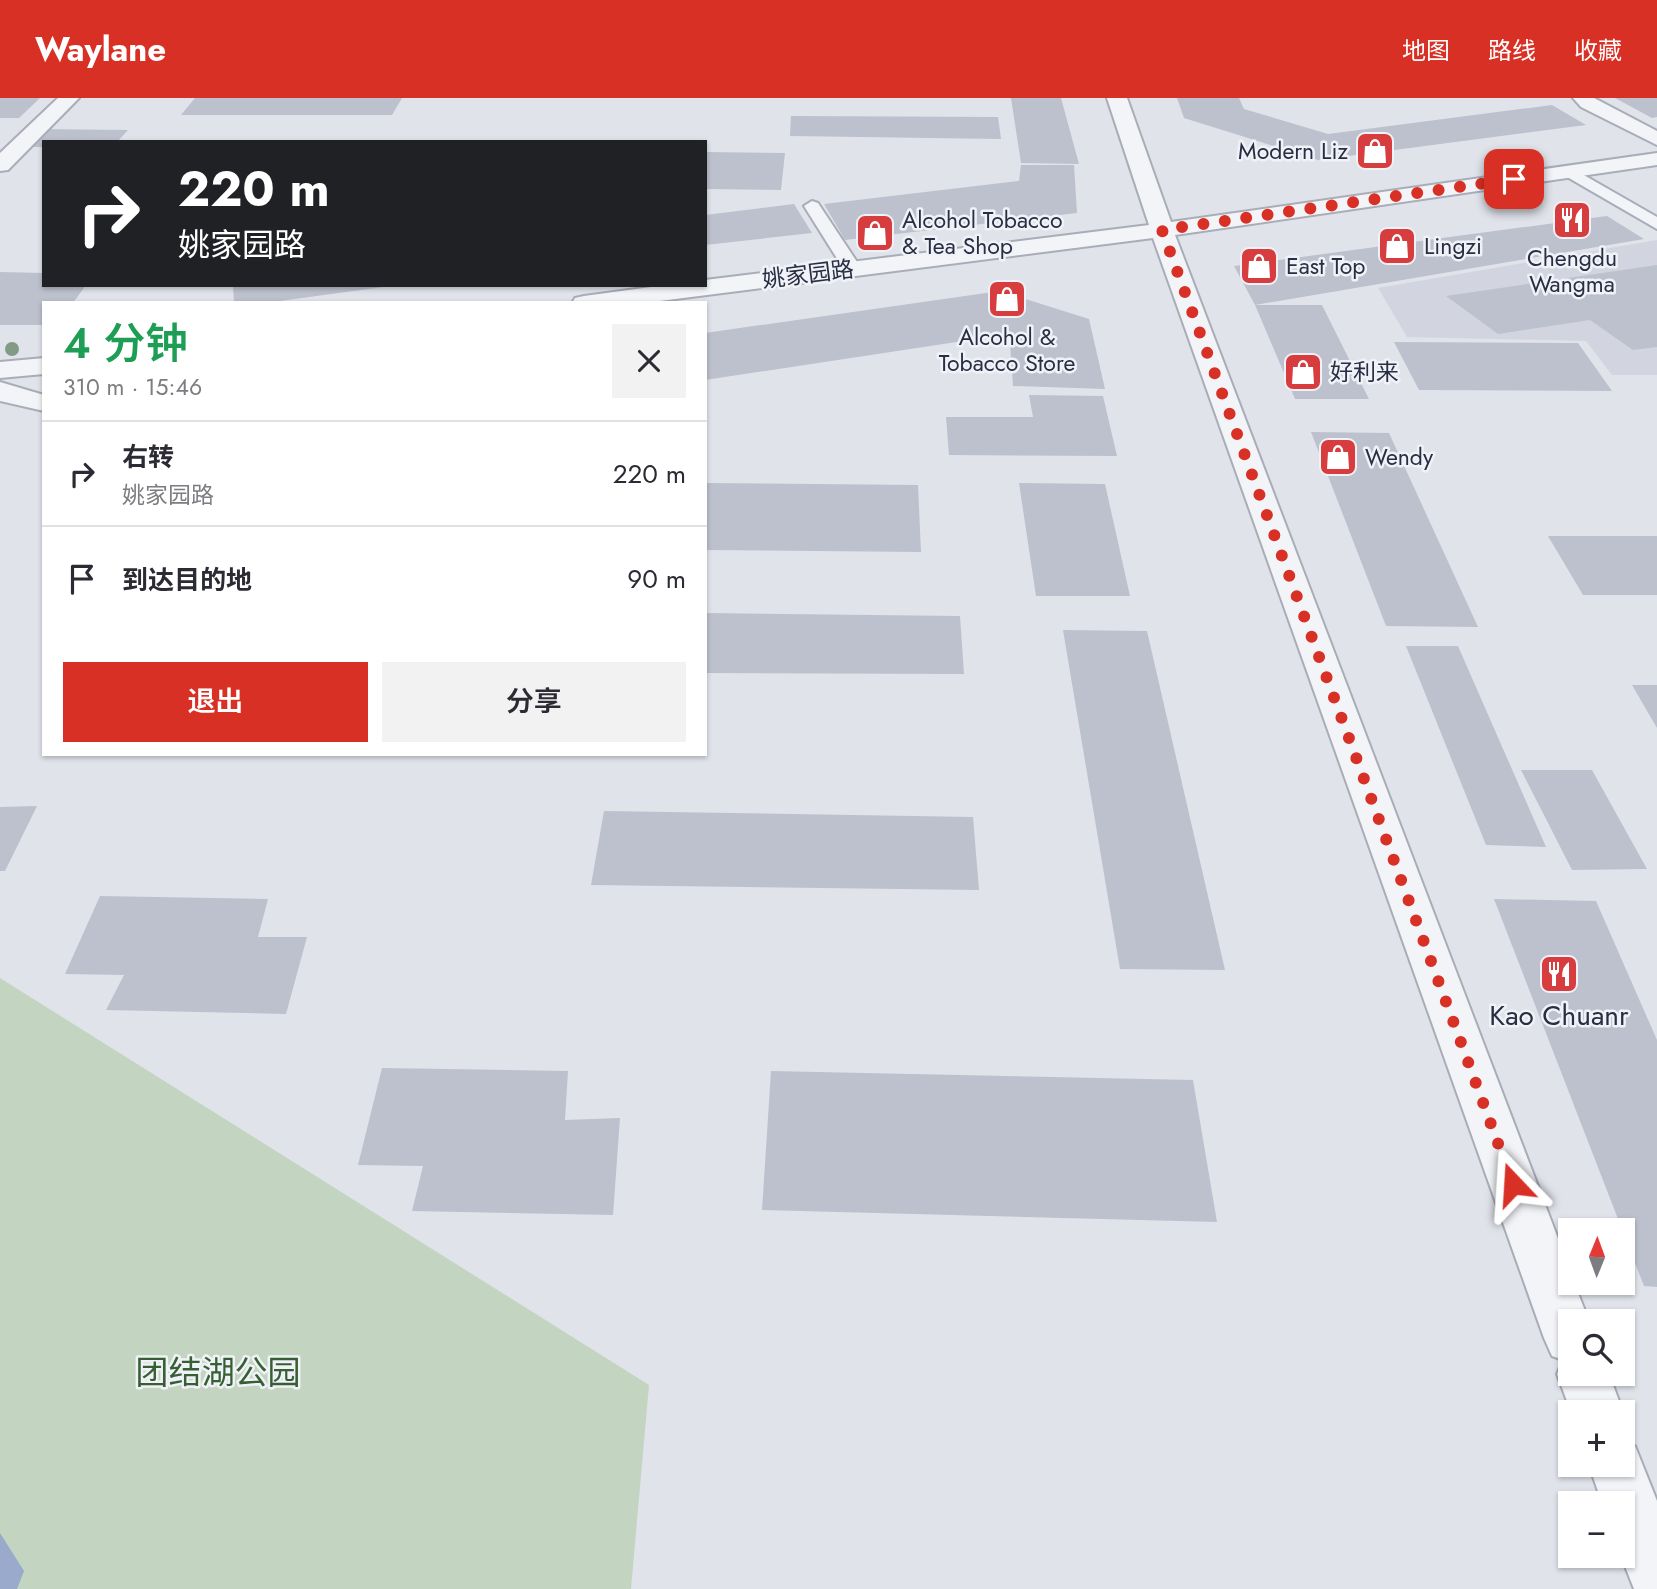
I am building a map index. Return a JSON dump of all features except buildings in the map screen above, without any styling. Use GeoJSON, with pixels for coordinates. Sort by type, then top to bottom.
{"type":"FeatureCollection","features":[{"type":"Feature","properties":{"kind":"street"},"geometry":{"type":"LineString","coordinates":[[0,166],[69,98]]}},
{"type":"Feature","properties":{"kind":"street"},"geometry":{"type":"LineString","coordinates":[[1117,98],[1162,230],[1559,1309]]}},
{"type":"Feature","properties":{"kind":"street"},"geometry":{"type":"LineString","coordinates":[[1583,98],[1657,139]]}},
{"type":"Feature","properties":{"kind":"street","name":"姚家园路"},"geometry":{"type":"LineString","coordinates":[[707,287],[1162,230],[1657,159]]}},
{"type":"Feature","properties":{"kind":"street","name":"姚家园路"},"geometry":{"type":"LineString","coordinates":[[599,301],[707,287]]}},
{"type":"Feature","properties":{"kind":"street"},"geometry":{"type":"LineString","coordinates":[[0,370],[42,366]]}},
{"type":"Feature","properties":{"kind":"street"},"geometry":{"type":"LineString","coordinates":[[0,390],[15,397],[42,403]]}},
{"type":"Feature","properties":{"kind":"street"},"geometry":{"type":"LineString","coordinates":[[1620,1477],[1657,1576]]}},
{"type":"Feature","properties":{"kind":"lane"},"geometry":{"type":"LineString","coordinates":[[1568,171],[1657,225]]}},
{"type":"Feature","properties":{"kind":"lane"},"geometry":{"type":"LineString","coordinates":[[812,206],[852,268]]}},
{"type":"Feature","properties":{"kind":"shaded area"},"geometry":{"type":"Polygon","coordinates":[[[1657,240],[1657,375],[1612,375],[1586,341],[1407,337],[1378,288],[1657,240]]]}},
{"type":"Feature","properties":{"kind":"green space","name":"团结湖公园"},"geometry":{"type":"Polygon","coordinates":[[[0,978],[649,1385],[631,1589],[0,1589],[0,978]]]}},
{"type":"Feature","properties":{"kind":"water"},"geometry":{"type":"Polygon","coordinates":[[[0,1533],[24,1571],[17,1589],[0,1589],[0,1533]]]}},
{"type":"Feature","properties":{"kind":"place","name":"Modern Liz"},"geometry":{"type":"Point","coordinates":[1375,151]}},
{"type":"Feature","properties":{"kind":"place","name":"Chengdu Wangma"},"geometry":{"type":"Point","coordinates":[1572,220]}},
{"type":"Feature","properties":{"kind":"place","name":"Alcohol Tobacco & Tea Shop"},"geometry":{"type":"Point","coordinates":[875,233]}},
{"type":"Feature","properties":{"kind":"place","name":"Lingzi"},"geometry":{"type":"Point","coordinates":[1397,246]}},
{"type":"Feature","properties":{"kind":"place","name":"East Top"},"geometry":{"type":"Point","coordinates":[1259,266]}},
{"type":"Feature","properties":{"kind":"place","name":"Alcohol & Tobacco Store"},"geometry":{"type":"Point","coordinates":[1007,299]}},
{"type":"Feature","properties":{"kind":"place","name":"好利来"},"geometry":{"type":"Point","coordinates":[1303,372]}},
{"type":"Feature","properties":{"kind":"place","name":"Wendy"},"geometry":{"type":"Point","coordinates":[1338,457]}},
{"type":"Feature","properties":{"kind":"place","name":"Kao Chuanr"},"geometry":{"type":"Point","coordinates":[1559,974]}},
{"type":"Feature","properties":{"kind":"route"},"geometry":{"type":"LineString","coordinates":[[1513,1184],[1162,230],[1514,179]]}}]}
